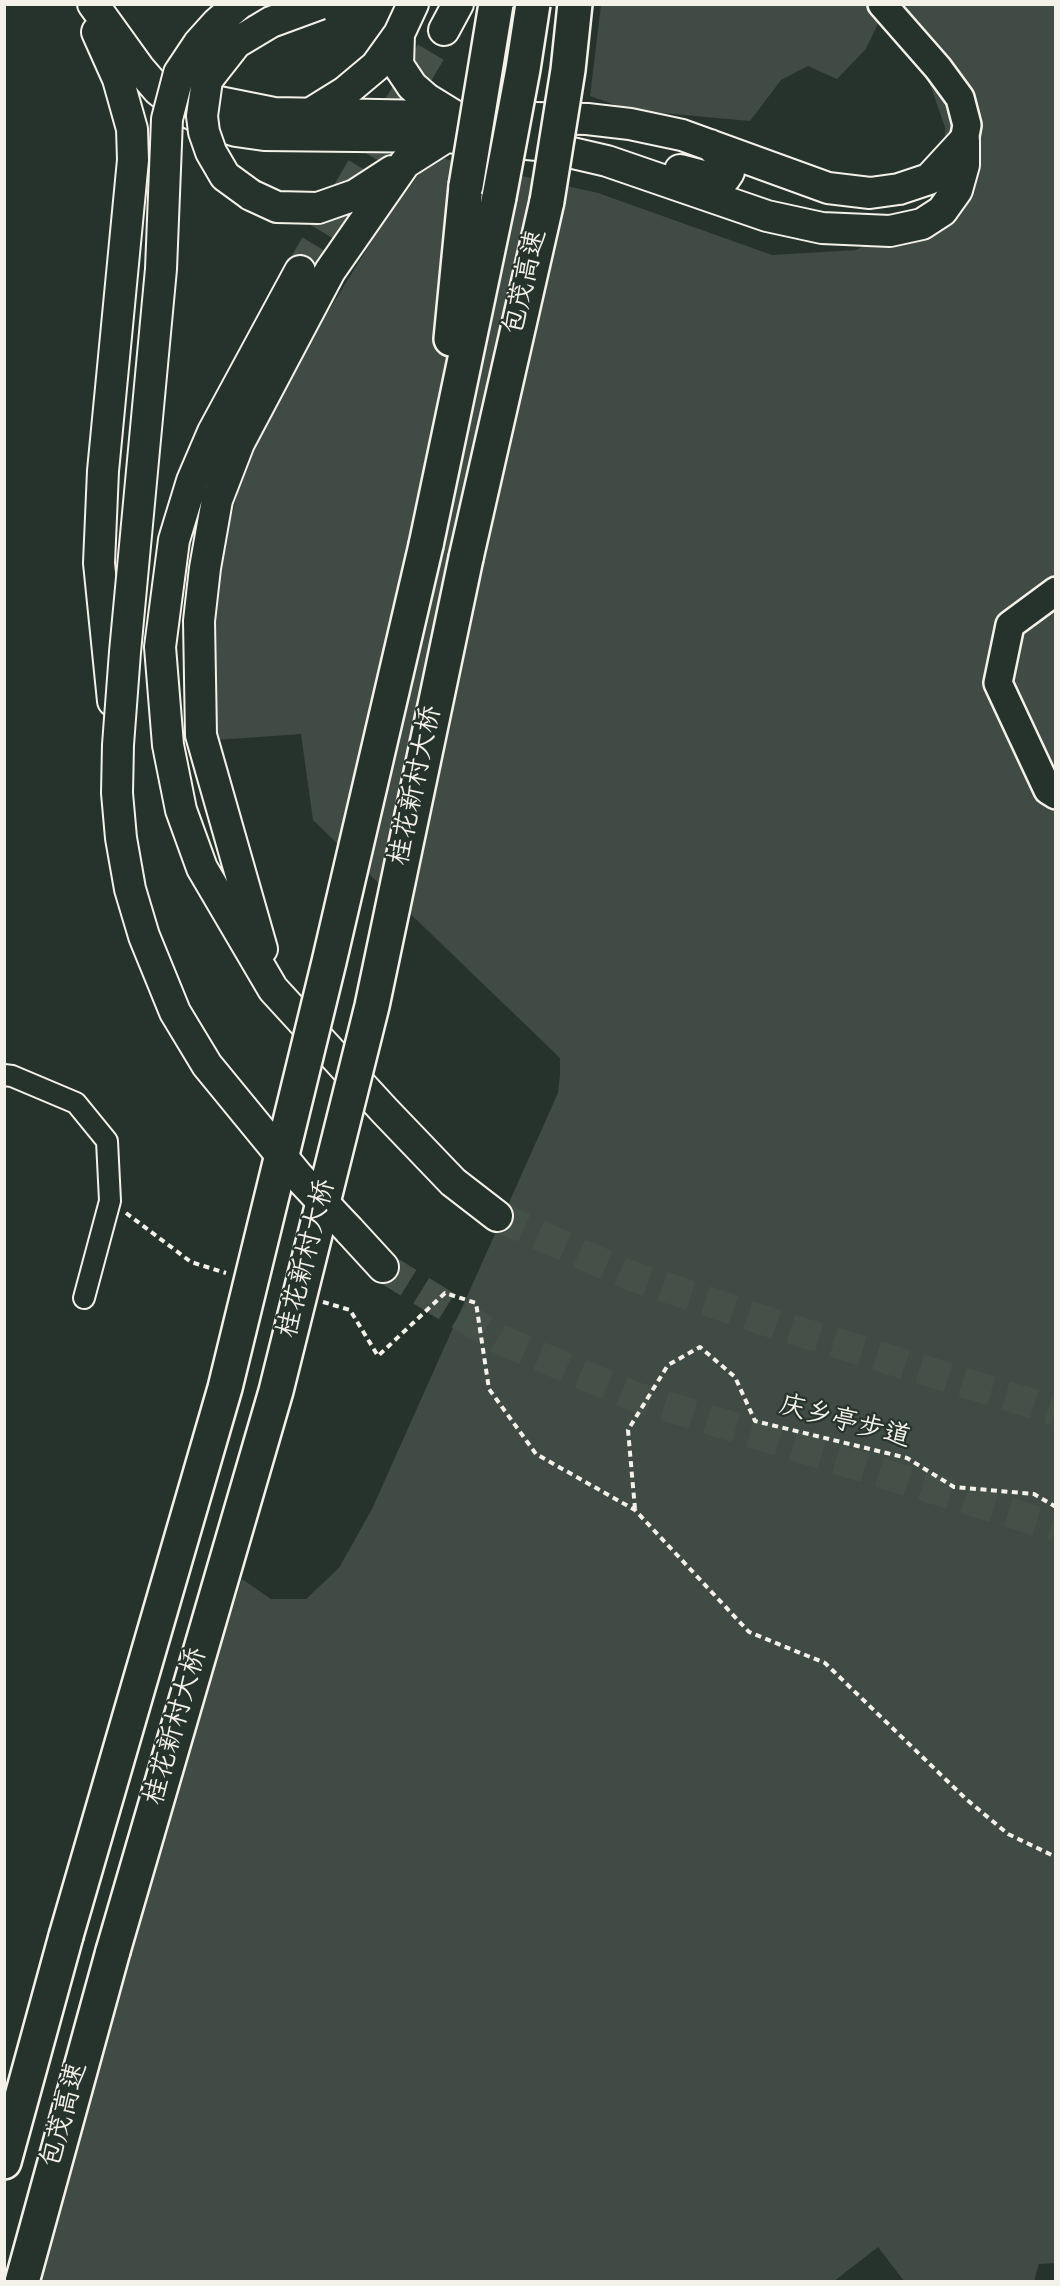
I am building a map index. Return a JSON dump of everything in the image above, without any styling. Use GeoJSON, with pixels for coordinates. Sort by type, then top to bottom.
{"type":"FeatureCollection","features":[{"type":"Feature","properties":{"kind":"highway"},"geometry":{"type":"LineString","coordinates":[[446,444],[453,311],[466,186],[496,4]]}},
{"type":"Feature","properties":{"kind":"highway","name":"包茂高速"},"geometry":{"type":"LineString","coordinates":[[426,545],[499,197],[533,4]]}},
{"type":"Feature","properties":{"kind":"highway","name":"包茂高速"},"geometry":{"type":"LineString","coordinates":[[466,558],[547,201],[568,70],[575,4]]}},
{"type":"Feature","properties":{"kind":"highway","name":"桂花新村大桥"},"geometry":{"type":"LineString","coordinates":[[66,1936],[225,1388],[329,962],[426,545]]}},
{"type":"Feature","properties":{"kind":"highway","name":"桂花新村大桥"},"geometry":{"type":"LineString","coordinates":[[113,1951],[276,1391],[372,1006],[466,558]]}},
{"type":"Feature","properties":{"kind":"highway","name":"包茂高速"},"geometry":{"type":"LineString","coordinates":[[4,2162],[66,1936]]}},
{"type":"Feature","properties":{"kind":"highway","name":"包茂高速"},"geometry":{"type":"LineString","coordinates":[[22,2282],[113,1951]]}},
{"type":"Feature","properties":{"kind":"main road"},"geometry":{"type":"LineString","coordinates":[[84,4],[118,79],[132,129],[133,160],[103,471],[99,563],[118,745]]}},
{"type":"Feature","properties":{"kind":"main road"},"geometry":{"type":"LineString","coordinates":[[93,4],[139,68],[158,90],[182,109],[207,122],[236,131],[264,135],[587,119],[630,124],[682,135],[828,188],[870,193],[899,189],[929,179],[964,141]]}},
{"type":"Feature","properties":{"kind":"main road"},"geometry":{"type":"LineString","coordinates":[[111,4],[169,74],[189,89],[214,101],[274,113],[313,113],[449,126],[607,161],[767,216],[822,228],[890,231],[922,224],[942,211],[957,190],[964,165],[967,125],[960,98],[938,68],[882,4]]}},
{"type":"Feature","properties":{"kind":"main road"},"geometry":{"type":"LineString","coordinates":[[239,4],[199,43],[179,73],[167,119],[161,269],[118,745],[118,804],[121,838],[130,889],[144,936],[175,1012],[207,1065],[298,1176],[383,1267]]}},
{"type":"Feature","properties":{"kind":"main road"},"geometry":{"type":"LineString","coordinates":[[320,4],[272,22],[236,44],[207,80],[202,116],[204,132],[211,152],[225,176],[251,195],[277,207],[318,208],[354,195],[405,164],[449,126]]}},
{"type":"Feature","properties":{"kind":"main road"},"geometry":{"type":"LineString","coordinates":[[264,135],[313,113],[345,92],[375,66],[399,34],[413,4]]}},
{"type":"Feature","properties":{"kind":"main road"},"geometry":{"type":"LineString","coordinates":[[444,30],[458,4]]}},
{"type":"Feature","properties":{"kind":"main road"},"geometry":{"type":"LineString","coordinates":[[399,34],[398,65],[412,86],[449,126]]}},
{"type":"Feature","properties":{"kind":"main road"},"geometry":{"type":"LineString","coordinates":[[574,153],[622,158],[707,177],[725,178],[729,172],[729,164],[710,146]]}},
{"type":"Feature","properties":{"kind":"main road"},"geometry":{"type":"LineString","coordinates":[[273,989],[201,735],[199,621],[205,568],[217,500],[239,443],[330,271],[405,164]]}},
{"type":"Feature","properties":{"kind":"main road"},"geometry":{"type":"LineString","coordinates":[[300,271],[222,414],[192,481],[174,540],[160,647],[168,745],[181,810],[202,868],[273,989],[453,1182],[497,1216]]}},
{"type":"Feature","properties":{"kind":"main road"},"geometry":{"type":"LineString","coordinates":[[1056,591],[1010,625],[998,683],[1048,790],[1056,795]]}},
{"type":"Feature","properties":{"kind":"street"},"geometry":{"type":"LineString","coordinates":[[4,1075],[12,1076],[76,1103],[107,1141],[110,1201],[84,1298]]}},
{"type":"Feature","properties":{"kind":"path"},"geometry":{"type":"LineString","coordinates":[[110,1201],[191,1262],[236,1276]]}},
{"type":"Feature","properties":{"kind":"path"},"geometry":{"type":"LineString","coordinates":[[316,1300],[350,1310],[378,1356],[446,1293],[476,1303],[489,1389],[536,1454],[635,1510],[749,1632],[825,1663],[966,1799],[1008,1834],[1056,1857]]}},
{"type":"Feature","properties":{"kind":"path","name":"庆乡亭步道"},"geometry":{"type":"LineString","coordinates":[[635,1510],[628,1430],[668,1365],[700,1347],[735,1377],[755,1421],[907,1458],[954,1487],[1034,1494],[1056,1507]]}},
{"type":"Feature","properties":{"kind":"shaded area"},"geometry":{"type":"Polygon","coordinates":[[[601,5],[1055,5],[1055,2263],[1039,2264],[1034,2281],[904,2281],[878,2247],[833,2282],[23,2282],[85,2065],[242,1579],[271,1599],[306,1599],[339,1568],[372,1509],[558,1093],[560,1058],[313,820],[301,734],[216,740],[215,580],[253,433],[381,226],[432,156],[598,193],[772,255],[856,250],[930,211],[936,198],[945,145],[945,127],[921,59],[890,20],[879,22],[865,50],[837,79],[808,66],[781,80],[750,121],[630,110],[590,96],[601,5]]]}},
{"type":"Feature","properties":{"kind":"tunnel"},"geometry":{"type":"LineString","coordinates":[[300,271],[444,30]]}},
{"type":"Feature","properties":{"kind":"tunnel"},"geometry":{"type":"LineString","coordinates":[[497,1216],[626,1274],[778,1325],[1056,1411]]}},
{"type":"Feature","properties":{"kind":"tunnel"},"geometry":{"type":"LineString","coordinates":[[383,1267],[499,1339],[633,1396],[1056,1527]]}}]}
